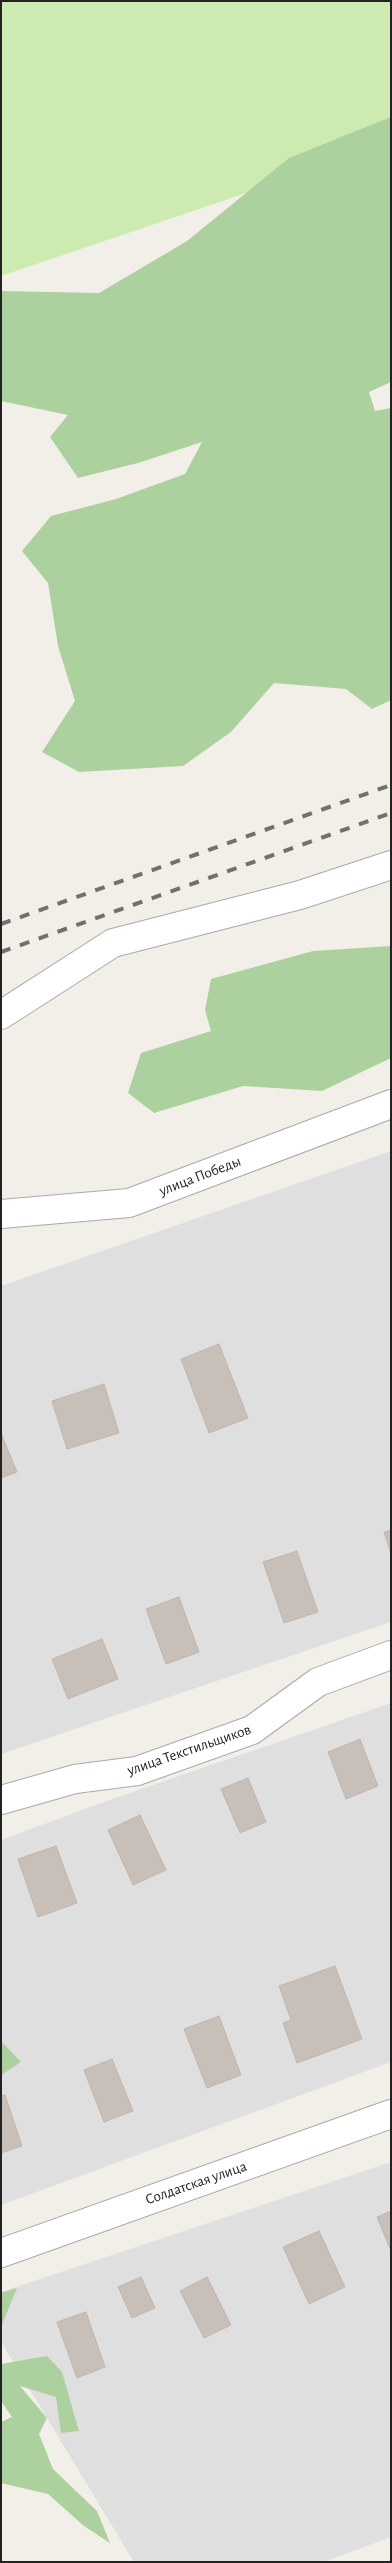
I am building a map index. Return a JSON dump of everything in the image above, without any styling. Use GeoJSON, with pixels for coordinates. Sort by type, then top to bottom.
{"type":"FeatureCollection","features":[{"type":"Feature","properties":{"kind":"street"},"geometry":{"type":"LineString","coordinates":[[1,1015],[113,943],[300,894],[391,864]]}},
{"type":"Feature","properties":{"kind":"street","name":"улица Победы"},"geometry":{"type":"LineString","coordinates":[[1,1214],[129,1203],[391,1104]]}},
{"type":"Feature","properties":{"kind":"street","name":"улица Текстильщиков"},"geometry":{"type":"LineString","coordinates":[[1,1800],[75,1779],[137,1772],[252,1730],[318,1682],[391,1655]]}},
{"type":"Feature","properties":{"kind":"street","name":"Солдатская улица"},"geometry":{"type":"LineString","coordinates":[[1,2253],[391,2114]]}},
{"type":"Feature","properties":{"kind":"shaded area"},"geometry":{"type":"Polygon","coordinates":[[[391,1151],[391,1622],[1,1754],[1,1286],[391,1151]]]}},
{"type":"Feature","properties":{"kind":"shaded area"},"geometry":{"type":"Polygon","coordinates":[[[391,1703],[391,2062],[1,2205],[1,1840],[101,1803],[391,1703]]]}},
{"type":"Feature","properties":{"kind":"shaded area"},"geometry":{"type":"Polygon","coordinates":[[[391,2162],[391,2537],[324,2562],[134,2562],[1,2342],[1,2292],[391,2162]]]}},
{"type":"Feature","properties":{"kind":"green space"},"geometry":{"type":"Polygon","coordinates":[[[1,1],[391,1],[391,144],[1,276],[1,1]]]}},
{"type":"Feature","properties":{"kind":"green space"},"geometry":{"type":"Polygon","coordinates":[[[391,117],[391,382],[369,392],[375,411],[391,408],[391,700],[372,709],[346,689],[274,683],[231,732],[183,766],[79,772],[42,752],[75,701],[58,646],[48,583],[22,551],[51,516],[116,499],[185,474],[202,442],[138,463],[78,478],[50,437],[68,415],[1,401],[1,291],[99,293],[187,241],[289,158],[391,117]]]}},
{"type":"Feature","properties":{"kind":"green space"},"geometry":{"type":"Polygon","coordinates":[[[391,946],[391,1058],[322,1091],[243,1086],[154,1113],[128,1093],[141,1053],[211,1031],[205,1010],[211,979],[313,951],[391,946]]]}},
{"type":"Feature","properties":{"kind":"green space"},"geometry":{"type":"Polygon","coordinates":[[[1,2041],[21,2062],[1,2075],[1,2041]]]}},
{"type":"Feature","properties":{"kind":"green space"},"geometry":{"type":"Polygon","coordinates":[[[17,2288],[1,2327],[1,2293],[17,2288]]]}},
{"type":"Feature","properties":{"kind":"green space"},"geometry":{"type":"Polygon","coordinates":[[[47,2356],[62,2372],[79,2431],[61,2433],[56,2397],[20,2386],[47,2418],[39,2434],[53,2469],[97,2511],[110,2543],[84,2526],[48,2494],[1,2483],[1,2422],[12,2417],[1,2401],[1,2364],[47,2356]]]}},
{"type":"Feature","properties":{"kind":"building"},"geometry":{"type":"Polygon","coordinates":[[[219,1344],[248,1418],[209,1433],[181,1359],[219,1344]]]}},
{"type":"Feature","properties":{"kind":"building"},"geometry":{"type":"Polygon","coordinates":[[[104,1384],[119,1433],[67,1449],[52,1401],[104,1384]]]}},
{"type":"Feature","properties":{"kind":"building"},"geometry":{"type":"Polygon","coordinates":[[[1,1433],[17,1472],[1,1478],[1,1433]]]}},
{"type":"Feature","properties":{"kind":"building"},"geometry":{"type":"Polygon","coordinates":[[[391,1530],[391,1554],[384,1532],[391,1530]]]}},
{"type":"Feature","properties":{"kind":"building"},"geometry":{"type":"Polygon","coordinates":[[[297,1551],[318,1612],[284,1623],[263,1562],[297,1551]]]}},
{"type":"Feature","properties":{"kind":"building"},"geometry":{"type":"Polygon","coordinates":[[[179,1597],[199,1652],[166,1664],[146,1609],[179,1597]]]}},
{"type":"Feature","properties":{"kind":"building"},"geometry":{"type":"Polygon","coordinates":[[[102,1639],[118,1679],[68,1699],[52,1659],[102,1639]]]}},
{"type":"Feature","properties":{"kind":"building"},"geometry":{"type":"Polygon","coordinates":[[[360,1739],[378,1786],[346,1799],[328,1752],[360,1739]]]}},
{"type":"Feature","properties":{"kind":"building"},"geometry":{"type":"Polygon","coordinates":[[[248,1778],[266,1822],[240,1833],[221,1789],[248,1778]]]}},
{"type":"Feature","properties":{"kind":"building"},"geometry":{"type":"Polygon","coordinates":[[[140,1815],[166,1870],[133,1885],[108,1830],[140,1815]]]}},
{"type":"Feature","properties":{"kind":"building"},"geometry":{"type":"Polygon","coordinates":[[[56,1846],[77,1903],[38,1917],[18,1859],[56,1846]]]}},
{"type":"Feature","properties":{"kind":"building"},"geometry":{"type":"Polygon","coordinates":[[[335,1966],[362,2039],[297,2063],[283,2023],[291,2020],[279,1986],[335,1966]]]}},
{"type":"Feature","properties":{"kind":"building"},"geometry":{"type":"Polygon","coordinates":[[[219,2016],[241,2075],[207,2088],[184,2029],[219,2016]]]}},
{"type":"Feature","properties":{"kind":"building"},"geometry":{"type":"Polygon","coordinates":[[[112,2059],[133,2111],[104,2122],[84,2070],[112,2059]]]}},
{"type":"Feature","properties":{"kind":"building"},"geometry":{"type":"Polygon","coordinates":[[[5,2095],[22,2146],[1,2153],[1,2096],[5,2095]]]}},
{"type":"Feature","properties":{"kind":"building"},"geometry":{"type":"Polygon","coordinates":[[[391,2211],[391,2251],[377,2217],[391,2211]]]}},
{"type":"Feature","properties":{"kind":"building"},"geometry":{"type":"Polygon","coordinates":[[[319,2231],[345,2287],[309,2304],[283,2247],[319,2231]]]}},
{"type":"Feature","properties":{"kind":"building"},"geometry":{"type":"Polygon","coordinates":[[[141,2277],[155,2308],[132,2318],[118,2287],[141,2277]]]}},
{"type":"Feature","properties":{"kind":"building"},"geometry":{"type":"Polygon","coordinates":[[[207,2277],[231,2325],[204,2338],[180,2291],[207,2277]]]}},
{"type":"Feature","properties":{"kind":"building"},"geometry":{"type":"Polygon","coordinates":[[[86,2312],[105,2367],[77,2378],[57,2322],[86,2312]]]}},
{"type":"Feature","properties":{"kind":"railway"},"geometry":{"type":"LineString","coordinates":[[1,924],[391,785]]}},
{"type":"Feature","properties":{"kind":"railway"},"geometry":{"type":"LineString","coordinates":[[1,952],[391,813]]}}]}
